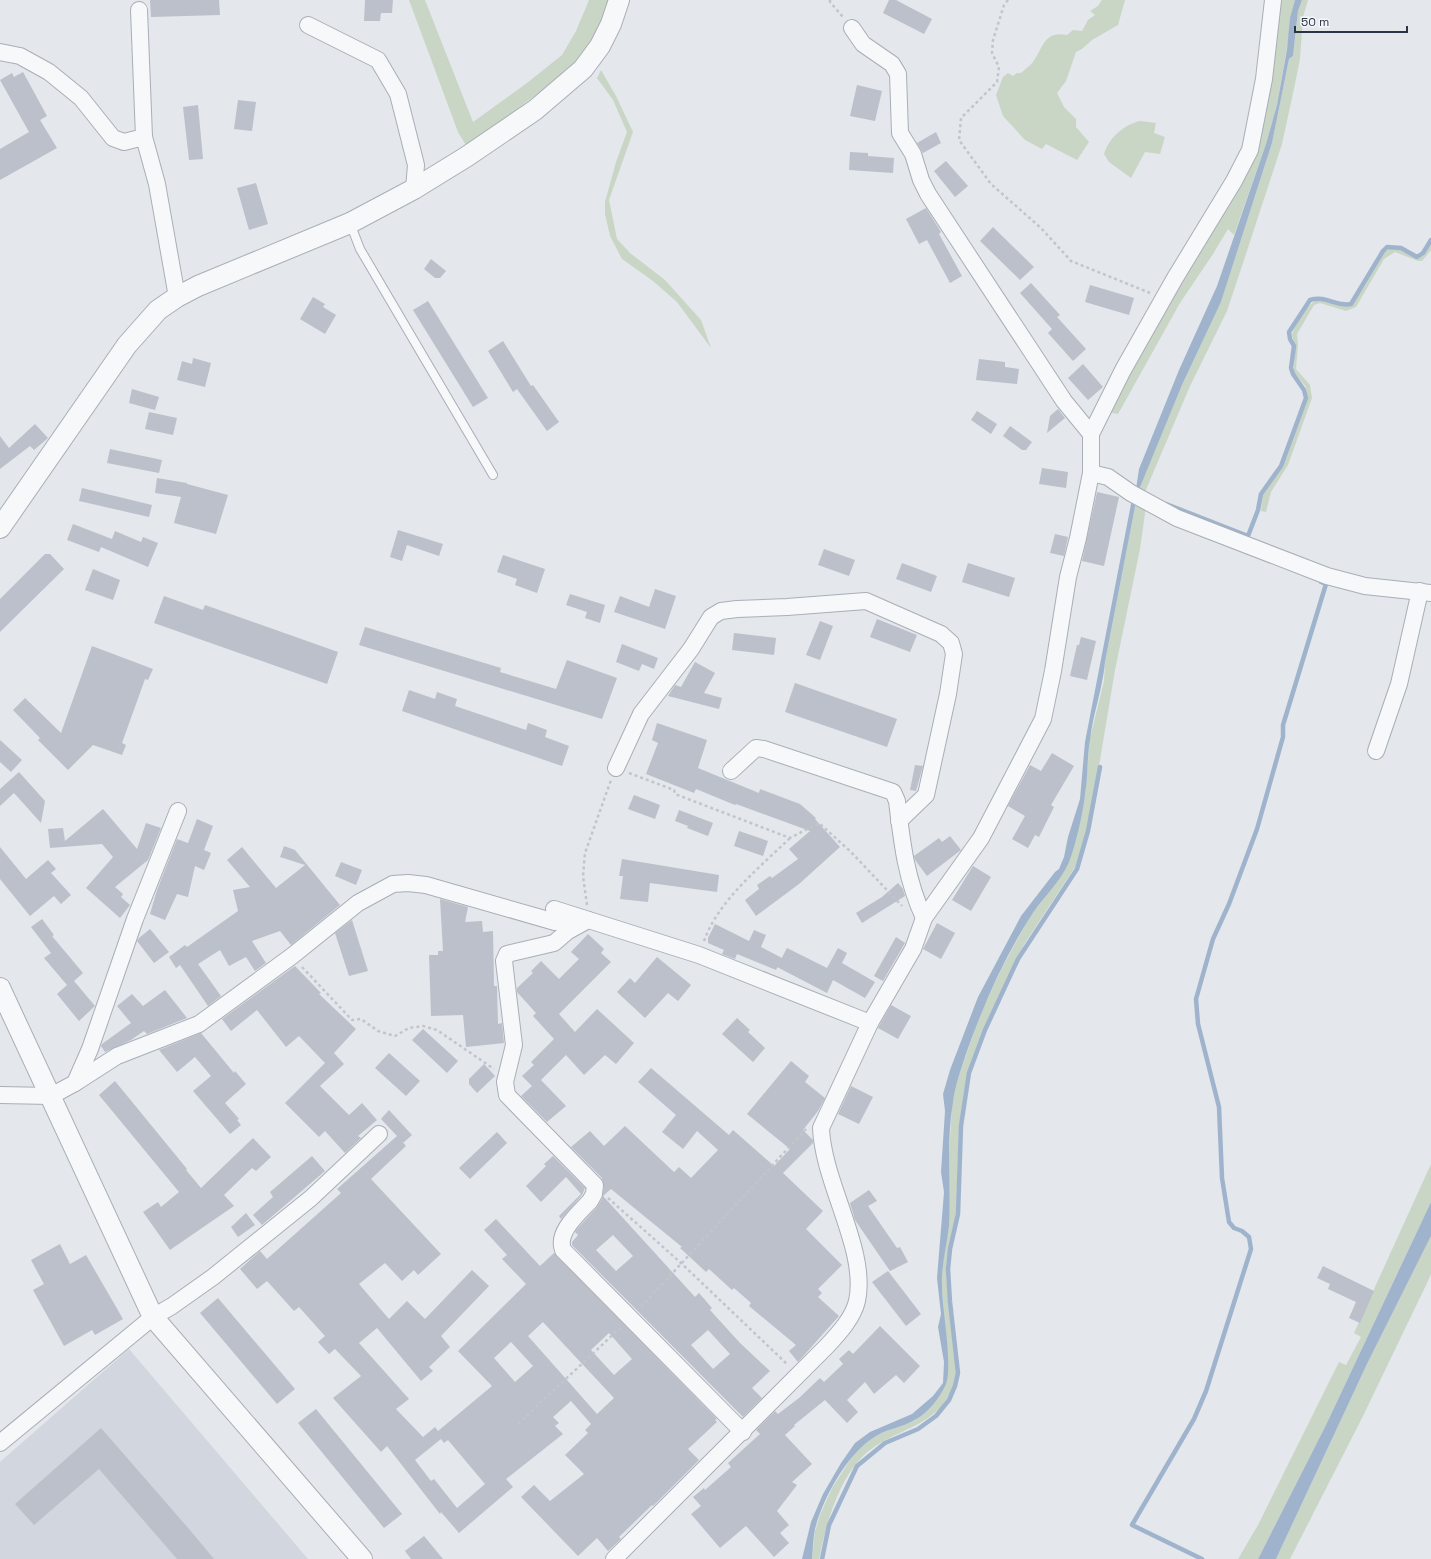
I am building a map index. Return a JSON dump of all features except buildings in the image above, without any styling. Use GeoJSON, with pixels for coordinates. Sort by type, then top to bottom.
{"type":"FeatureCollection","features":[{"type":"Feature","properties":{"kind":"street"},"geometry":{"type":"LineString","coordinates":[[0,528],[127,345],[158,310],[177,297],[198,286],[350,223],[414,189],[466,157],[535,110],[583,69],[600,46],[611,24],[619,0]]}},
{"type":"Feature","properties":{"kind":"street"},"geometry":{"type":"LineString","coordinates":[[614,1559],[743,1432],[840,1332],[857,1302],[860,1279],[855,1253],[822,1147],[821,1128],[870,1023],[913,949],[924,918],[981,838],[1042,719],[1053,671],[1068,577],[1078,538],[1091,473],[1091,434],[1123,370],[1234,181],[1250,150],[1264,79],[1273,0]]}},
{"type":"Feature","properties":{"kind":"street"},"geometry":{"type":"LineString","coordinates":[[139,10],[144,137],[157,184],[177,297]]}},
{"type":"Feature","properties":{"kind":"street"},"geometry":{"type":"LineString","coordinates":[[308,25],[378,60],[398,94],[416,164],[414,189]]}},
{"type":"Feature","properties":{"kind":"street"},"geometry":{"type":"LineString","coordinates":[[852,28],[863,44],[892,64],[898,74],[900,133],[913,154],[921,180],[928,194],[1064,401],[1091,434]]}},
{"type":"Feature","properties":{"kind":"street"},"geometry":{"type":"LineString","coordinates":[[0,52],[20,56],[49,72],[81,98],[113,138],[124,142],[144,137]]}},
{"type":"Feature","properties":{"kind":"street"},"geometry":{"type":"LineString","coordinates":[[1091,473],[1108,477],[1131,493],[1177,518],[1327,576],[1366,586],[1425,592],[1399,684],[1376,751]]}},
{"type":"Feature","properties":{"kind":"street"},"geometry":{"type":"LineString","coordinates":[[616,768],[641,714],[691,649],[711,617],[721,611],[737,608],[787,607],[866,601],[941,634],[951,643],[954,654],[948,694],[926,795],[899,821]]}},
{"type":"Feature","properties":{"kind":"street"},"geometry":{"type":"LineString","coordinates":[[731,771],[756,748],[764,748],[893,792],[897,801],[905,866],[914,897],[924,918]]}},
{"type":"Feature","properties":{"kind":"street"},"geometry":{"type":"LineString","coordinates":[[75,1083],[90,1049],[136,919],[178,811]]}},
{"type":"Feature","properties":{"kind":"street"},"geometry":{"type":"LineString","coordinates":[[0,1095],[51,1096],[75,1083],[117,1056],[199,1024],[292,956],[358,903],[393,884],[408,883],[426,885],[555,922],[588,920]]}},
{"type":"Feature","properties":{"kind":"street"},"geometry":{"type":"LineString","coordinates":[[554,909],[698,955],[870,1023]]}},
{"type":"Feature","properties":{"kind":"street"},"geometry":{"type":"LineString","coordinates":[[588,920],[568,931],[554,943],[507,954],[504,961],[514,1045],[507,1078],[507,1094],[595,1185],[594,1194],[562,1235],[560,1244],[563,1250],[743,1432]]}},
{"type":"Feature","properties":{"kind":"street"},"geometry":{"type":"LineString","coordinates":[[0,988],[153,1317],[362,1559]]}},
{"type":"Feature","properties":{"kind":"street"},"geometry":{"type":"LineString","coordinates":[[0,1443],[153,1317],[172,1306],[213,1277],[312,1198],[379,1134]]}},
{"type":"Feature","properties":{"kind":"lane"},"geometry":{"type":"LineString","coordinates":[[350,223],[360,249],[493,475]]}},
{"type":"Feature","properties":{"kind":"path"},"geometry":{"type":"LineString","coordinates":[[830,0],[830,2],[852,28]]}},
{"type":"Feature","properties":{"kind":"path"},"geometry":{"type":"LineString","coordinates":[[1008,0],[1004,5],[993,40],[992,53],[999,67],[997,82],[961,118],[958,140],[991,184],[1041,228],[1071,261],[1164,298]]}},
{"type":"Feature","properties":{"kind":"path"},"geometry":{"type":"LineString","coordinates":[[588,920],[583,876],[585,853],[616,768],[674,790],[675,794],[790,838]]}},
{"type":"Feature","properties":{"kind":"path"},"geometry":{"type":"LineString","coordinates":[[698,955],[708,930],[736,890],[790,838],[819,822],[851,852],[903,907],[924,918]]}},
{"type":"Feature","properties":{"kind":"path"},"geometry":{"type":"LineString","coordinates":[[292,956],[352,1020],[361,1019],[378,1031],[395,1036],[409,1028],[422,1026],[437,1030],[458,1046],[507,1078]]}},
{"type":"Feature","properties":{"kind":"path"},"geometry":{"type":"LineString","coordinates":[[518,1424],[631,1318],[681,1262],[809,1126],[821,1128]]}},
{"type":"Feature","properties":{"kind":"path"},"geometry":{"type":"LineString","coordinates":[[595,1185],[681,1262],[799,1375]]}},
{"type":"Feature","properties":{"kind":"shaded area"},"geometry":{"type":"Polygon","coordinates":[[[129,1349],[308,1559],[0,1559],[0,1462],[129,1349]]]}},
{"type":"Feature","properties":{"kind":"green space"},"geometry":{"type":"Polygon","coordinates":[[[409,0],[425,0],[473,122],[527,83],[562,55],[576,31],[589,0],[609,0],[600,27],[579,58],[562,75],[467,147],[458,132],[409,0]]]}},
{"type":"Feature","properties":{"kind":"green space"},"geometry":{"type":"Polygon","coordinates":[[[1102,0],[1125,0],[1118,25],[1092,40],[1076,52],[1066,81],[1057,93],[1064,107],[1076,119],[1076,127],[1089,142],[1077,160],[1046,144],[1042,149],[1025,140],[1003,116],[996,95],[1003,77],[1008,73],[1013,76],[1017,73],[1021,73],[1033,62],[1045,41],[1053,35],[1067,35],[1073,30],[1082,31],[1088,20],[1095,15],[1090,11],[1098,6],[1102,0]]]}},
{"type":"Feature","properties":{"kind":"green space"},"geometry":{"type":"Polygon","coordinates":[[[1278,0],[1295,0],[1277,105],[1266,144],[1234,235],[1228,229],[1180,303],[1118,414],[1107,412],[1134,360],[1238,185],[1278,0]]]}},
{"type":"Feature","properties":{"kind":"green space"},"geometry":{"type":"Polygon","coordinates":[[[1302,0],[1308,0],[1303,17],[1300,59],[1282,144],[1227,311],[1190,386],[1145,492],[1139,490],[1144,476],[1182,385],[1221,302],[1272,143],[1289,59],[1293,56],[1298,11],[1302,0]]]}},
{"type":"Feature","properties":{"kind":"green space"},"geometry":{"type":"Polygon","coordinates":[[[601,70],[616,96],[633,132],[609,200],[617,239],[630,253],[665,280],[701,320],[711,348],[677,302],[653,281],[622,259],[610,236],[605,214],[605,202],[616,162],[627,132],[613,100],[597,78],[601,70]]]}},
{"type":"Feature","properties":{"kind":"green space"},"geometry":{"type":"Polygon","coordinates":[[[1140,121],[1156,123],[1154,133],[1165,137],[1160,154],[1145,152],[1131,178],[1109,162],[1104,154],[1109,143],[1122,129],[1140,121]]]}},
{"type":"Feature","properties":{"kind":"green space"},"geometry":{"type":"Polygon","coordinates":[[[1431,244],[1431,250],[1422,261],[1418,261],[1395,252],[1384,259],[1356,307],[1346,311],[1320,303],[1314,305],[1297,334],[1298,345],[1296,369],[1310,385],[1312,398],[1288,465],[1271,492],[1266,512],[1261,511],[1263,494],[1283,466],[1308,398],[1306,387],[1294,372],[1295,346],[1292,336],[1295,326],[1303,313],[1312,303],[1322,299],[1342,306],[1351,305],[1363,289],[1385,251],[1389,249],[1397,249],[1417,258],[1424,255],[1431,244]]]}},
{"type":"Feature","properties":{"kind":"green space"},"geometry":{"type":"Polygon","coordinates":[[[1134,500],[1146,506],[1140,549],[1115,670],[1095,790],[1083,844],[1075,867],[1016,959],[989,1017],[968,1072],[959,1126],[956,1214],[947,1255],[946,1269],[956,1374],[950,1393],[941,1406],[930,1417],[875,1446],[853,1467],[839,1492],[834,1505],[825,1532],[819,1559],[812,1559],[815,1531],[820,1515],[832,1488],[854,1454],[861,1446],[874,1436],[914,1421],[922,1415],[947,1379],[948,1362],[942,1288],[942,1267],[949,1227],[948,1173],[952,1105],[955,1087],[981,1012],[1002,968],[1029,918],[1062,874],[1069,861],[1085,795],[1090,738],[1104,681],[1105,662],[1135,507],[1134,500]]]}},
{"type":"Feature","properties":{"kind":"green space"},"geometry":{"type":"Polygon","coordinates":[[[1431,1164],[1431,1202],[1326,1425],[1258,1559],[1238,1559],[1258,1525],[1339,1362],[1346,1365],[1361,1337],[1354,1333],[1431,1164]]]}},
{"type":"Feature","properties":{"kind":"green space"},"geometry":{"type":"Polygon","coordinates":[[[1431,1236],[1431,1274],[1428,1281],[1363,1416],[1290,1559],[1276,1559],[1367,1364],[1431,1236]]]}},
{"type":"Feature","properties":{"kind":"water"},"geometry":{"type":"Polygon","coordinates":[[[1295,0],[1302,0],[1298,11],[1293,56],[1289,59],[1272,143],[1221,302],[1182,385],[1138,492],[1136,489],[1139,469],[1179,370],[1217,286],[1266,144],[1277,105],[1287,49],[1290,18],[1295,0]]]}},
{"type":"Feature","properties":{"kind":"water"},"geometry":{"type":"Polygon","coordinates":[[[1132,499],[1134,500],[1135,507],[1102,681],[1091,730],[1084,802],[1074,846],[1065,870],[1029,919],[1010,951],[986,1002],[972,1037],[955,1090],[951,1117],[949,1148],[949,1226],[942,1278],[942,1295],[948,1350],[948,1375],[946,1384],[937,1400],[918,1418],[876,1436],[856,1453],[838,1477],[824,1504],[815,1529],[812,1559],[802,1559],[811,1522],[823,1494],[841,1463],[855,1443],[870,1432],[912,1414],[933,1396],[943,1383],[944,1362],[938,1327],[941,1314],[937,1278],[944,1192],[941,1172],[945,1111],[943,1094],[950,1070],[978,997],[1021,916],[1055,872],[1059,869],[1064,857],[1068,837],[1080,799],[1085,742],[1132,499]]]}},
{"type":"Feature","properties":{"kind":"water"},"geometry":{"type":"Polygon","coordinates":[[[1431,1202],[1431,1236],[1367,1364],[1276,1559],[1258,1559],[1326,1425],[1431,1202]]]}},
{"type":"Feature","properties":{"kind":"waterway"},"geometry":{"type":"LineString","coordinates":[[1166,504],[1248,536],[1258,510],[1261,494],[1281,466],[1306,398],[1304,390],[1293,374],[1291,368],[1294,346],[1290,339],[1289,332],[1310,300],[1322,299],[1340,304],[1351,304],[1383,251],[1387,247],[1401,248],[1417,257],[1423,253],[1431,240]]}},
{"type":"Feature","properties":{"kind":"waterway"},"geometry":{"type":"LineString","coordinates":[[1202,1559],[1132,1525],[1194,1419],[1206,1391],[1251,1249],[1249,1237],[1242,1231],[1234,1228],[1229,1222],[1222,1178],[1219,1107],[1198,1024],[1196,999],[1213,939],[1229,904],[1257,829],[1283,737],[1283,725],[1326,584],[1321,582]]}},
{"type":"Feature","properties":{"kind":"waterway"},"geometry":{"type":"LineString","coordinates":[[822,1559],[829,1525],[857,1466],[885,1443],[918,1429],[936,1416],[949,1400],[955,1386],[958,1373],[948,1269],[950,1249],[958,1214],[961,1126],[969,1073],[985,1030],[1018,959],[1077,869],[1088,831],[1100,767]]}}]}
